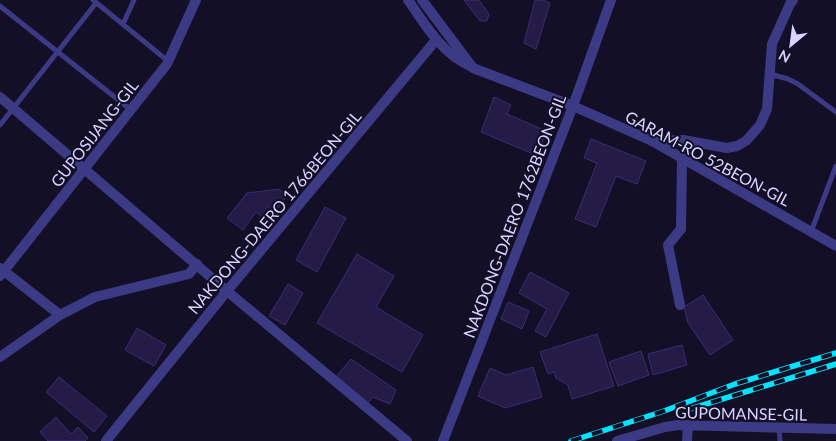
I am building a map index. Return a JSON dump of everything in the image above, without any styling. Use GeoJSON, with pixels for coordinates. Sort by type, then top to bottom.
{"type":"FeatureCollection","features":[{"type":"Feature","properties":{"kind":"street","name":"GUPOSIJANG-GIL"},"geometry":{"type":"LineString","coordinates":[[1,272],[85,169],[168,61],[196,0]]}},
{"type":"Feature","properties":{"kind":"street"},"geometry":{"type":"LineString","coordinates":[[408,0],[436,40]]}},
{"type":"Feature","properties":{"kind":"street"},"geometry":{"type":"LineString","coordinates":[[422,0],[473,68]]}},
{"type":"Feature","properties":{"kind":"street","name":"NAKDONG-DAERO 1762BEON-GIL"},"geometry":{"type":"LineString","coordinates":[[443,441],[573,106],[611,0]]}},
{"type":"Feature","properties":{"kind":"street"},"geometry":{"type":"LineString","coordinates":[[652,141],[683,140],[727,148],[746,142],[765,116],[772,44],[793,0]]}},
{"type":"Feature","properties":{"kind":"street","name":"GARAM-RO 52BEON-GIL"},"geometry":{"type":"LineString","coordinates":[[436,40],[453,57],[473,68],[573,106],[652,141],[836,246]]}},
{"type":"Feature","properties":{"kind":"street","name":"NAKDONG-DAERO 1766BEON-GIL"},"geometry":{"type":"LineString","coordinates":[[106,441],[227,291],[436,40]]}},
{"type":"Feature","properties":{"kind":"street"},"geometry":{"type":"LineString","coordinates":[[0,97],[227,291],[407,441]]}},
{"type":"Feature","properties":{"kind":"street"},"geometry":{"type":"LineString","coordinates":[[680,305],[668,245],[681,229],[682,158]]}},
{"type":"Feature","properties":{"kind":"street"},"geometry":{"type":"LineString","coordinates":[[0,357],[60,315],[95,297],[189,274],[196,264]]}},
{"type":"Feature","properties":{"kind":"street"},"geometry":{"type":"LineString","coordinates":[[1,272],[60,315]]}},
{"type":"Feature","properties":{"kind":"street"},"geometry":{"type":"LineString","coordinates":[[687,441],[688,425]]}},
{"type":"Feature","properties":{"kind":"street","name":"GUPOMANSE-GIL"},"geometry":{"type":"LineString","coordinates":[[617,441],[665,428],[688,425],[836,429]]}},
{"type":"Feature","properties":{"kind":"lane"},"geometry":{"type":"LineString","coordinates":[[123,24],[134,0]]}},
{"type":"Feature","properties":{"kind":"lane"},"geometry":{"type":"LineString","coordinates":[[0,125],[58,52],[95,1],[168,61]]}},
{"type":"Feature","properties":{"kind":"lane"},"geometry":{"type":"LineString","coordinates":[[0,6],[131,110]]}},
{"type":"Feature","properties":{"kind":"lane"},"geometry":{"type":"LineString","coordinates":[[770,74],[788,78],[836,112]]}},
{"type":"Feature","properties":{"kind":"lane"},"geometry":{"type":"LineString","coordinates":[[811,232],[836,166]]}},
{"type":"Feature","properties":{"kind":"lane"},"geometry":{"type":"LineString","coordinates":[[779,428],[780,441]]}},
{"type":"Feature","properties":{"kind":"building"},"geometry":{"type":"Polygon","coordinates":[[[464,0],[479,0],[489,14],[487,21],[480,21],[464,0]]]}},
{"type":"Feature","properties":{"kind":"building"},"geometry":{"type":"Polygon","coordinates":[[[535,0],[543,0],[550,3],[536,49],[524,43],[535,0]]]}},
{"type":"Feature","properties":{"kind":"building"},"geometry":{"type":"Polygon","coordinates":[[[494,97],[511,105],[507,114],[546,131],[538,156],[481,132],[494,97]]]}},
{"type":"Feature","properties":{"kind":"building"},"geometry":{"type":"Polygon","coordinates":[[[591,139],[646,161],[637,184],[616,176],[596,227],[575,219],[597,163],[584,158],[591,139]]]}},
{"type":"Feature","properties":{"kind":"building"},"geometry":{"type":"Polygon","coordinates":[[[279,189],[287,196],[268,221],[256,212],[243,230],[227,218],[247,193],[279,189]]]}},
{"type":"Feature","properties":{"kind":"building"},"geometry":{"type":"Polygon","coordinates":[[[325,207],[346,218],[317,272],[296,260],[325,207]]]}},
{"type":"Feature","properties":{"kind":"building"},"geometry":{"type":"Polygon","coordinates":[[[357,254],[394,276],[376,307],[423,335],[402,372],[317,323],[357,254]]]}},
{"type":"Feature","properties":{"kind":"building"},"geometry":{"type":"Polygon","coordinates":[[[530,272],[569,293],[546,337],[535,331],[547,309],[519,293],[530,272]]]}},
{"type":"Feature","properties":{"kind":"building"},"geometry":{"type":"Polygon","coordinates":[[[288,284],[303,293],[285,325],[269,316],[288,284]]]}},
{"type":"Feature","properties":{"kind":"building"},"geometry":{"type":"Polygon","coordinates":[[[703,295],[733,340],[710,355],[688,323],[684,307],[703,295]]]}},
{"type":"Feature","properties":{"kind":"building"},"geometry":{"type":"Polygon","coordinates":[[[508,302],[529,311],[522,329],[501,319],[508,302]]]}},
{"type":"Feature","properties":{"kind":"building"},"geometry":{"type":"Polygon","coordinates":[[[137,328],[166,345],[154,366],[125,350],[137,328]]]}},
{"type":"Feature","properties":{"kind":"building"},"geometry":{"type":"Polygon","coordinates":[[[597,334],[614,386],[572,399],[568,385],[556,378],[554,372],[548,374],[540,352],[597,334]]]}},
{"type":"Feature","properties":{"kind":"building"},"geometry":{"type":"Polygon","coordinates":[[[682,345],[687,365],[653,375],[648,354],[682,345]]]}},
{"type":"Feature","properties":{"kind":"building"},"geometry":{"type":"Polygon","coordinates":[[[641,351],[649,375],[618,386],[609,362],[641,351]]]}},
{"type":"Feature","properties":{"kind":"building"},"geometry":{"type":"Polygon","coordinates":[[[351,359],[396,390],[390,404],[373,397],[368,403],[336,377],[351,359]]]}},
{"type":"Feature","properties":{"kind":"building"},"geometry":{"type":"Polygon","coordinates":[[[533,367],[542,397],[505,408],[478,396],[490,368],[506,375],[533,367]]]}},
{"type":"Feature","properties":{"kind":"building"},"geometry":{"type":"Polygon","coordinates":[[[59,377],[107,416],[94,432],[46,392],[59,377]]]}},
{"type":"Feature","properties":{"kind":"building"},"geometry":{"type":"Polygon","coordinates":[[[56,417],[71,434],[78,427],[88,438],[85,441],[48,441],[40,432],[56,417]]]}},
{"type":"Feature","properties":{"kind":"railway"},"geometry":{"type":"LineString","coordinates":[[571,441],[664,411],[735,384],[836,353]]}},
{"type":"Feature","properties":{"kind":"railway"},"geometry":{"type":"LineString","coordinates":[[690,409],[836,364]]}}]}
